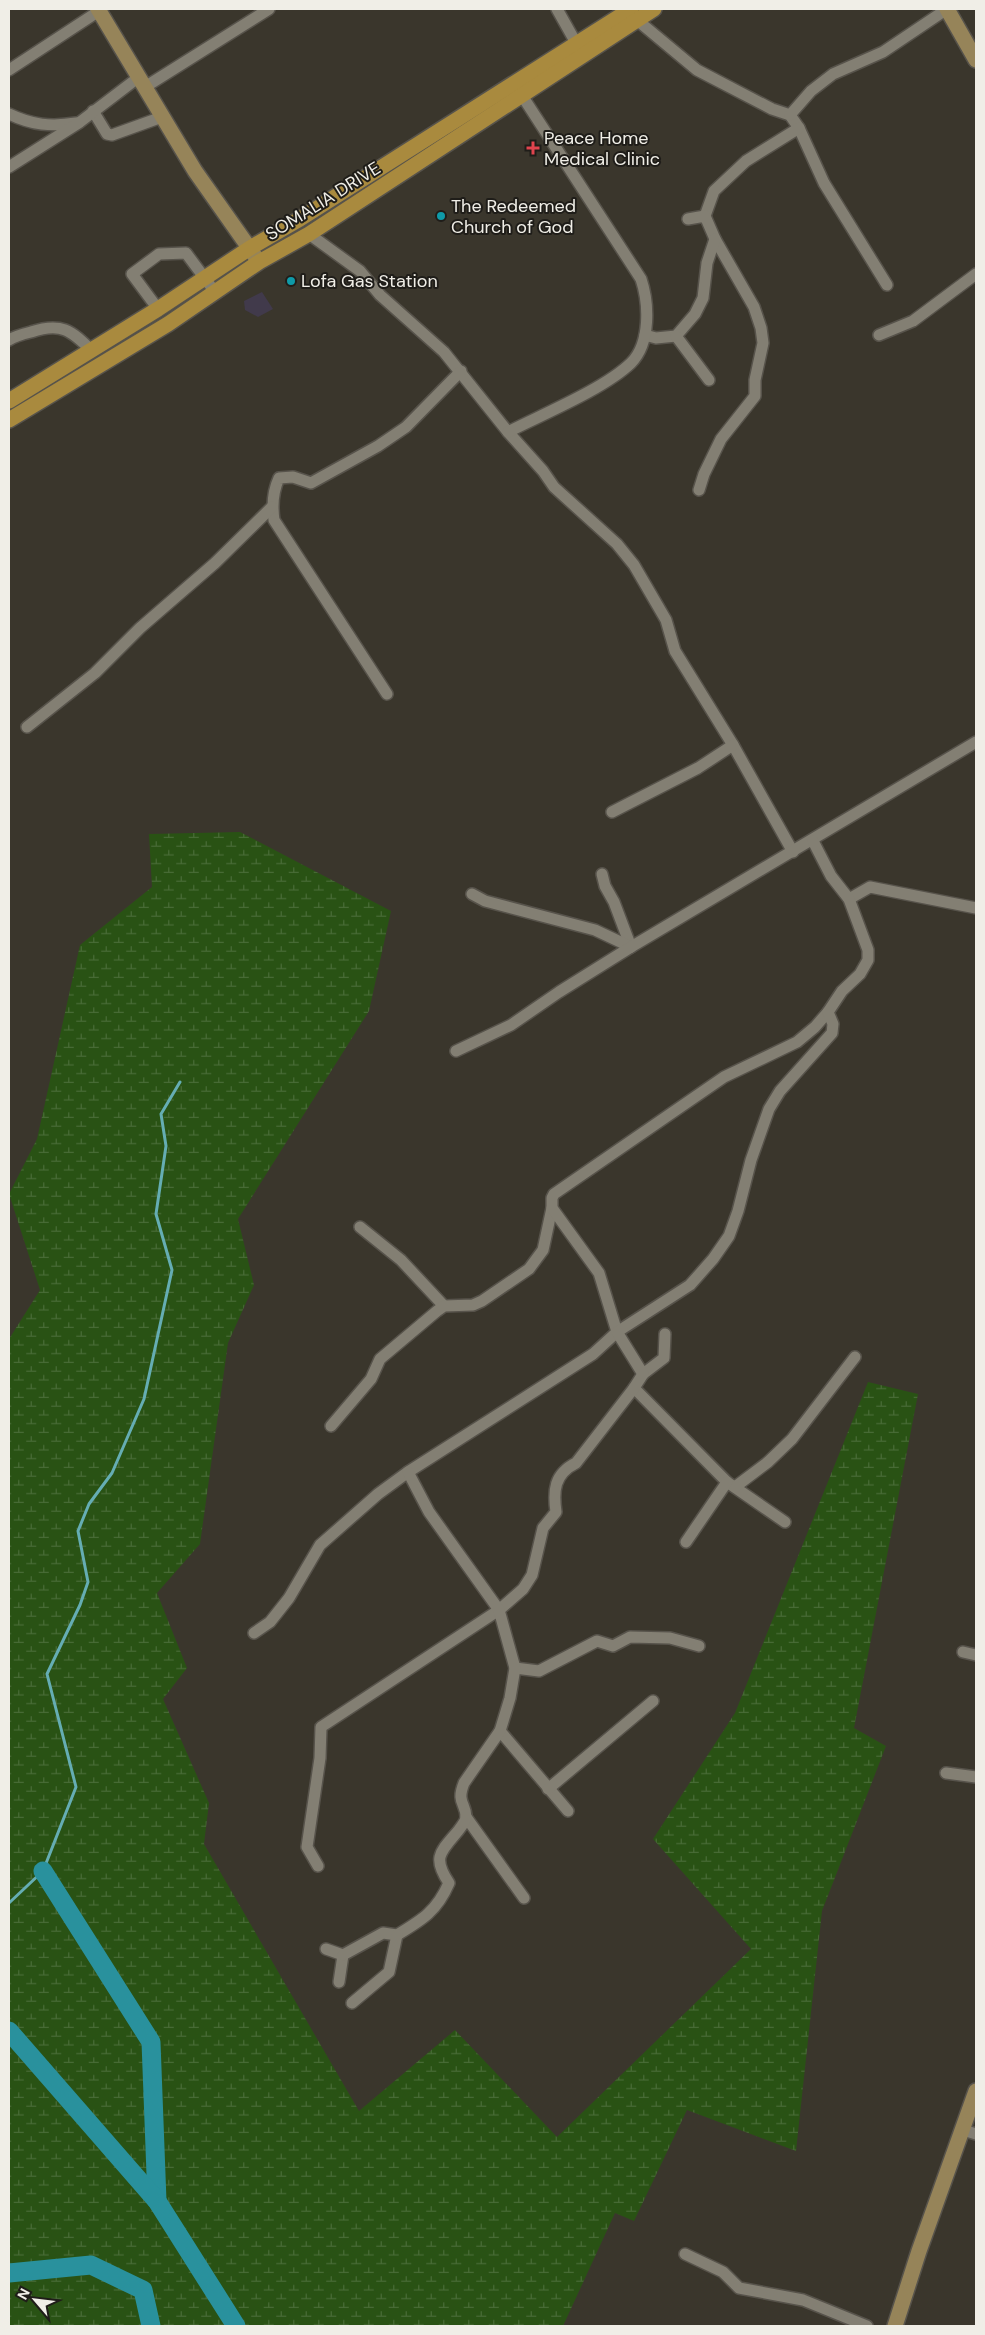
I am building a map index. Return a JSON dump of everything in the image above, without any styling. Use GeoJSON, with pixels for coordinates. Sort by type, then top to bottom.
{"type":"FeatureCollection","features":[{"type":"Feature","properties":{"kind":"main road","name":"SOMALIA DRIVE"},"geometry":{"type":"LineString","coordinates":[[9,401],[207,279],[250,248],[634,14],[654,9]]}},
{"type":"Feature","properties":{"kind":"main road","name":"SOMALIA DRIVE"},"geometry":{"type":"LineString","coordinates":[[9,420],[102,365],[260,262],[309,234],[521,94],[579,48]]}},
{"type":"Feature","properties":{"kind":"street"},"geometry":{"type":"LineString","coordinates":[[9,167],[80,122],[93,111],[270,9]]}},
{"type":"Feature","properties":{"kind":"street"},"geometry":{"type":"LineString","coordinates":[[557,9],[579,48]]}},
{"type":"Feature","properties":{"kind":"street"},"geometry":{"type":"LineString","coordinates":[[790,115],[811,91],[833,74],[883,52],[947,9],[976,60]]}},
{"type":"Feature","properties":{"kind":"street"},"geometry":{"type":"LineString","coordinates":[[9,70],[98,10],[195,171],[260,262]]}},
{"type":"Feature","properties":{"kind":"street"},"geometry":{"type":"LineString","coordinates":[[634,14],[697,70],[772,109],[790,115],[800,128],[824,183],[887,285]]}},
{"type":"Feature","properties":{"kind":"street"},"geometry":{"type":"LineString","coordinates":[[508,432],[604,383],[632,362],[644,335],[645,292],[641,279],[521,94]]}},
{"type":"Feature","properties":{"kind":"street"},"geometry":{"type":"LineString","coordinates":[[93,111],[107,134],[112,135],[162,117]]}},
{"type":"Feature","properties":{"kind":"street"},"geometry":{"type":"LineString","coordinates":[[9,114],[38,125],[80,122]]}},
{"type":"Feature","properties":{"kind":"street"},"geometry":{"type":"LineString","coordinates":[[699,490],[704,474],[721,439],[755,396],[755,380],[763,344],[761,328],[754,306],[715,240],[705,216],[714,191],[740,167],[800,128]]}},
{"type":"Feature","properties":{"kind":"street"},"geometry":{"type":"LineString","coordinates":[[688,220],[705,216]]}},
{"type":"Feature","properties":{"kind":"street"},"geometry":{"type":"LineString","coordinates":[[309,234],[360,271],[380,294],[444,352],[508,432],[543,471],[554,487],[617,544],[634,565],[666,620],[675,651],[732,745],[793,852]]}},
{"type":"Feature","properties":{"kind":"street"},"geometry":{"type":"LineString","coordinates":[[644,335],[656,338],[676,336],[695,314],[703,298],[707,263],[715,240]]}},
{"type":"Feature","properties":{"kind":"street"},"geometry":{"type":"LineString","coordinates":[[158,309],[132,274],[158,254],[186,253],[215,292]]}},
{"type":"Feature","properties":{"kind":"street"},"geometry":{"type":"LineString","coordinates":[[879,335],[914,320],[976,274]]}},
{"type":"Feature","properties":{"kind":"street"},"geometry":{"type":"LineString","coordinates":[[9,340],[49,326],[65,329],[78,336],[92,351]]}},
{"type":"Feature","properties":{"kind":"street"},"geometry":{"type":"LineString","coordinates":[[676,336],[710,380]]}},
{"type":"Feature","properties":{"kind":"street"},"geometry":{"type":"LineString","coordinates":[[387,694],[274,520],[272,507],[280,478],[293,477],[311,483],[378,446],[416,419],[461,371]]}},
{"type":"Feature","properties":{"kind":"street"},"geometry":{"type":"LineString","coordinates":[[27,727],[95,674],[140,628],[214,563],[272,507]]}},
{"type":"Feature","properties":{"kind":"street"},"geometry":{"type":"LineString","coordinates":[[456,1050],[511,1025],[559,992],[632,947],[813,841],[976,742]]}},
{"type":"Feature","properties":{"kind":"street"},"geometry":{"type":"LineString","coordinates":[[612,812],[698,768],[732,745]]}},
{"type":"Feature","properties":{"kind":"street"},"geometry":{"type":"LineString","coordinates":[[331,1426],[371,1379],[380,1358],[444,1306],[473,1304],[529,1269],[543,1250],[554,1194],[724,1077],[797,1042],[815,1027],[842,991],[860,974],[868,960],[868,950],[849,899],[831,876],[813,841]]}},
{"type":"Feature","properties":{"kind":"street"},"geometry":{"type":"LineString","coordinates":[[602,874],[605,886],[632,947]]}},
{"type":"Feature","properties":{"kind":"street"},"geometry":{"type":"LineString","coordinates":[[849,899],[870,887],[976,908]]}},
{"type":"Feature","properties":{"kind":"street"},"geometry":{"type":"LineString","coordinates":[[472,894],[485,901],[595,930],[632,947]]}},
{"type":"Feature","properties":{"kind":"street"},"geometry":{"type":"LineString","coordinates":[[254,1633],[270,1622],[289,1598],[320,1546],[408,1472],[593,1354],[617,1332],[690,1285],[724,1244],[738,1211],[751,1160],[769,1109],[780,1091],[832,1033],[833,1024],[828,1012]]}},
{"type":"Feature","properties":{"kind":"street"},"geometry":{"type":"LineString","coordinates":[[552,1208],[599,1273],[617,1332],[643,1374]]}},
{"type":"Feature","properties":{"kind":"street"},"geometry":{"type":"LineString","coordinates":[[360,1227],[401,1260],[444,1306]]}},
{"type":"Feature","properties":{"kind":"street"},"geometry":{"type":"LineString","coordinates":[[318,1866],[307,1847],[320,1758],[321,1727],[499,1610],[523,1589],[532,1575],[542,1528],[556,1512],[554,1492],[560,1476],[576,1463],[643,1374],[664,1358],[665,1334]]}},
{"type":"Feature","properties":{"kind":"street"},"geometry":{"type":"LineString","coordinates":[[686,1542],[731,1485],[768,1462],[792,1439],[855,1357]]}},
{"type":"Feature","properties":{"kind":"street"},"geometry":{"type":"LineString","coordinates":[[634,1388],[731,1485],[785,1522]]}},
{"type":"Feature","properties":{"kind":"street"},"geometry":{"type":"LineString","coordinates":[[408,1472],[429,1512],[499,1610],[515,1668],[510,1698],[500,1731],[464,1784],[460,1793],[466,1817],[524,1898]]}},
{"type":"Feature","properties":{"kind":"street"},"geometry":{"type":"LineString","coordinates":[[515,1668],[540,1671],[597,1642],[612,1646],[630,1637],[670,1638],[699,1646]]}},
{"type":"Feature","properties":{"kind":"street"},"geometry":{"type":"LineString","coordinates":[[963,1652],[976,1655]]}},
{"type":"Feature","properties":{"kind":"street"},"geometry":{"type":"LineString","coordinates":[[548,1789],[653,1701]]}},
{"type":"Feature","properties":{"kind":"street"},"geometry":{"type":"LineString","coordinates":[[500,1731],[568,1812]]}},
{"type":"Feature","properties":{"kind":"street"},"geometry":{"type":"LineString","coordinates":[[946,1773],[976,1777]]}},
{"type":"Feature","properties":{"kind":"street"},"geometry":{"type":"LineString","coordinates":[[352,2003],[389,1972],[397,1936],[432,1913],[449,1883],[440,1870],[438,1860],[442,1851],[461,1827],[466,1817]]}},
{"type":"Feature","properties":{"kind":"street"},"geometry":{"type":"LineString","coordinates":[[326,1949],[343,1955],[382,1933],[397,1936]]}},
{"type":"Feature","properties":{"kind":"street"},"geometry":{"type":"LineString","coordinates":[[339,1982],[343,1955]]}},
{"type":"Feature","properties":{"kind":"street"},"geometry":{"type":"LineString","coordinates":[[895,2326],[919,2251],[970,2132],[976,2091]]}},
{"type":"Feature","properties":{"kind":"street"},"geometry":{"type":"LineString","coordinates":[[685,2254],[723,2272],[740,2288],[803,2300],[867,2326]]}},
{"type":"Feature","properties":{"kind":"shaded area"},"geometry":{"type":"Polygon","coordinates":[[[262,292],[273,309],[258,317],[245,310],[244,301],[262,292]]]}},
{"type":"Feature","properties":{"kind":"green space"},"geometry":{"type":"Polygon","coordinates":[[[240,832],[391,911],[369,1011],[238,1219],[254,1285],[228,1343],[200,1544],[157,1593],[187,1668],[163,1699],[209,1803],[204,1844],[359,2111],[455,2030],[557,2137],[751,1949],[653,1839],[735,1713],[868,1382],[918,1394],[854,1728],[886,1746],[822,1911],[796,2151],[687,2110],[634,2221],[615,2213],[563,2326],[9,2326],[9,1339],[40,1290],[9,1194],[37,1139],[80,945],[152,887],[149,834],[240,832]]]}},
{"type":"Feature","properties":{"kind":"waterway"},"geometry":{"type":"LineString","coordinates":[[9,1903],[43,1871],[76,1787],[47,1674],[80,1605],[88,1582],[78,1531],[89,1504],[112,1473],[144,1399],[172,1270],[156,1214],[166,1146],[161,1114],[180,1082]]}},
{"type":"Feature","properties":{"kind":"waterway"},"geometry":{"type":"LineString","coordinates":[[43,1871],[151,2042],[157,2201]]}},
{"type":"Feature","properties":{"kind":"waterway"},"geometry":{"type":"LineString","coordinates":[[9,2031],[157,2201],[236,2326]]}},
{"type":"Feature","properties":{"kind":"waterway"},"geometry":{"type":"LineString","coordinates":[[9,2273],[91,2265],[143,2290],[151,2326]]}},
{"type":"Feature","properties":{"kind":"place","name":"Peace Home Medical Clinic"},"geometry":{"type":"Point","coordinates":[533,148]}},
{"type":"Feature","properties":{"kind":"place","name":"The Redeemed Church of God"},"geometry":{"type":"Point","coordinates":[441,216]}},
{"type":"Feature","properties":{"kind":"place","name":"Lofa Gas Station"},"geometry":{"type":"Point","coordinates":[291,281]}}]}
